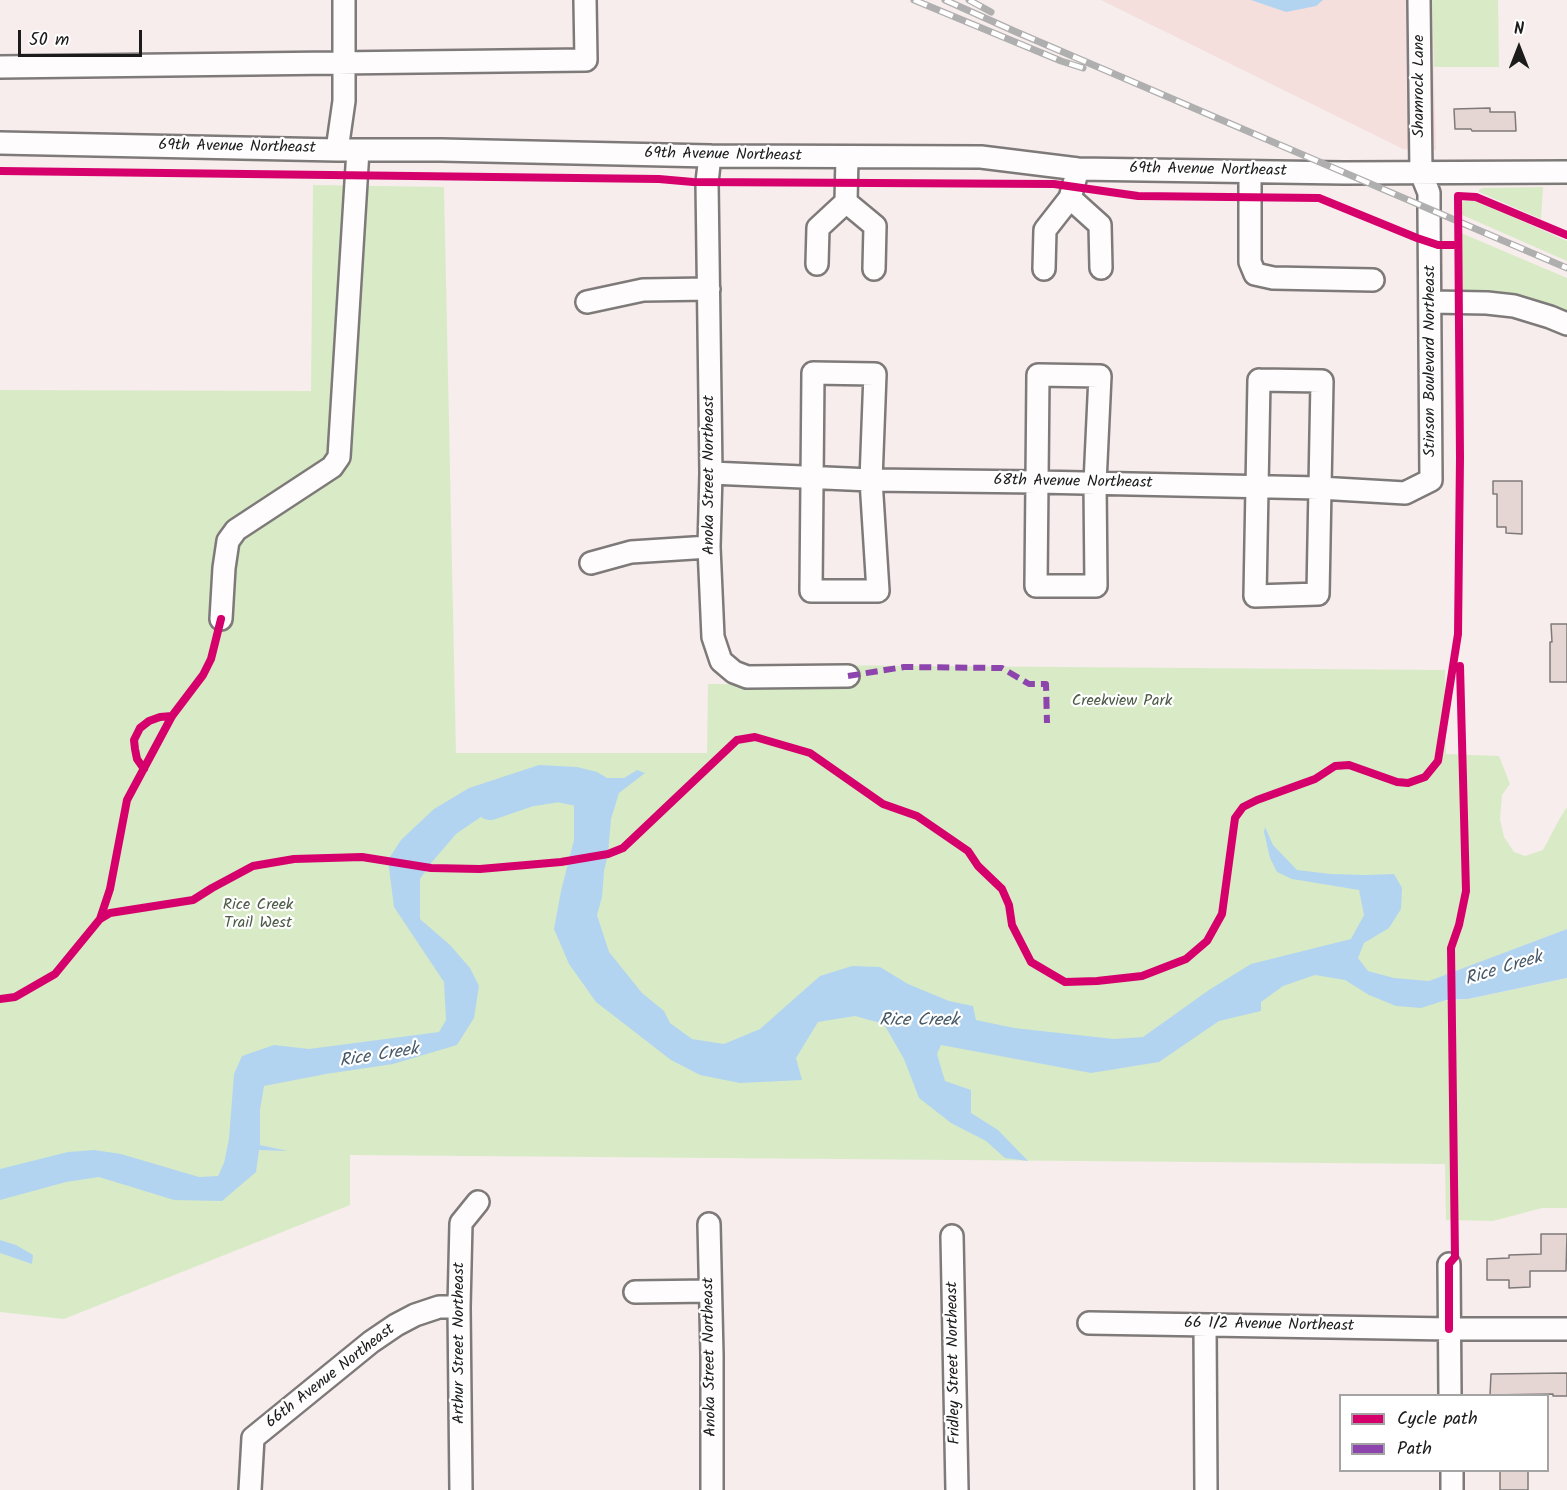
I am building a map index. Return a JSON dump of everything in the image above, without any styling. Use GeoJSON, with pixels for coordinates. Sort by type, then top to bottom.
{"type":"FeatureCollection","features":[{"type":"Feature","properties":{"kind":"street"},"geometry":{"type":"LineString","coordinates":[[337,150],[344,100],[344,0]]}},
{"type":"Feature","properties":{"kind":"street"},"geometry":{"type":"LineString","coordinates":[[0,67],[586,60],[585,0]]}},
{"type":"Feature","properties":{"kind":"street","name":"Shamrock Lane"},"geometry":{"type":"LineString","coordinates":[[1419,0],[1421,173]]}},
{"type":"Feature","properties":{"kind":"street","name":"69th Avenue Northeast"},"geometry":{"type":"LineString","coordinates":[[0,142],[710,156],[981,157],[1078,169],[1421,173],[1567,171]]}},
{"type":"Feature","properties":{"kind":"street"},"geometry":{"type":"LineString","coordinates":[[221,619],[228,541],[236,530],[332,467],[339,457],[358,150]]}},
{"type":"Feature","properties":{"kind":"street","name":"Anoka Street Northeast"},"geometry":{"type":"LineString","coordinates":[[710,156],[707,182],[711,473],[709,547],[713,637],[721,661],[734,672],[747,677],[848,676]]}},
{"type":"Feature","properties":{"kind":"street"},"geometry":{"type":"LineString","coordinates":[[817,264],[818,228],[846,202],[848,157]]}},
{"type":"Feature","properties":{"kind":"street"},"geometry":{"type":"LineString","coordinates":[[1044,269],[1046,230],[1070,198],[1078,169]]}},
{"type":"Feature","properties":{"kind":"street"},"geometry":{"type":"LineString","coordinates":[[1250,172],[1250,261],[1255,274],[1273,278],[1373,280]]}},
{"type":"Feature","properties":{"kind":"street","name":"Stinson Boulevard Northeast"},"geometry":{"type":"LineString","coordinates":[[1421,173],[1429,193],[1431,480]]}},
{"type":"Feature","properties":{"kind":"street"},"geometry":{"type":"LineString","coordinates":[[1070,198],[1100,225],[1101,268]]}},
{"type":"Feature","properties":{"kind":"street"},"geometry":{"type":"LineString","coordinates":[[846,202],[875,226],[874,269]]}},
{"type":"Feature","properties":{"kind":"street"},"geometry":{"type":"LineString","coordinates":[[587,302],[643,290],[709,289]]}},
{"type":"Feature","properties":{"kind":"street"},"geometry":{"type":"LineString","coordinates":[[1431,302],[1514,306],[1567,324]]}},
{"type":"Feature","properties":{"kind":"street"},"geometry":{"type":"LineString","coordinates":[[813,373],[875,374],[870,480],[878,591],[811,591],[811,478],[813,373]]}},
{"type":"Feature","properties":{"kind":"street"},"geometry":{"type":"LineString","coordinates":[[1038,375],[1100,376],[1095,483],[1096,586],[1036,586],[1038,375]]}},
{"type":"Feature","properties":{"kind":"street"},"geometry":{"type":"LineString","coordinates":[[1259,380],[1322,381],[1319,488],[1318,594],[1255,596],[1259,380]]}},
{"type":"Feature","properties":{"kind":"street","name":"68th Avenue Northeast"},"geometry":{"type":"LineString","coordinates":[[711,473],[870,480],[1319,488],[1405,493],[1431,480]]}},
{"type":"Feature","properties":{"kind":"street"},"geometry":{"type":"LineString","coordinates":[[591,563],[631,552],[709,547]]}},
{"type":"Feature","properties":{"kind":"street","name":"Arthur Street Northeast"},"geometry":{"type":"LineString","coordinates":[[461,1490],[460,1223],[478,1202]]}},
{"type":"Feature","properties":{"kind":"street","name":"Anoka Street Northeast"},"geometry":{"type":"LineString","coordinates":[[709,1224],[712,1490]]}},
{"type":"Feature","properties":{"kind":"street","name":"Fridley Street Northeast"},"geometry":{"type":"LineString","coordinates":[[952,1236],[957,1490]]}},
{"type":"Feature","properties":{"kind":"street"},"geometry":{"type":"LineString","coordinates":[[1449,1264],[1450,1394]]}},
{"type":"Feature","properties":{"kind":"street"},"geometry":{"type":"LineString","coordinates":[[635,1292],[710,1292]]}},
{"type":"Feature","properties":{"kind":"street","name":"66th Avenue Northeast"},"geometry":{"type":"LineString","coordinates":[[250,1490],[253,1438],[371,1342],[396,1325],[415,1315],[439,1307],[459,1307]]}},
{"type":"Feature","properties":{"kind":"street","name":"66 1/2 Avenue Northeast"},"geometry":{"type":"LineString","coordinates":[[1089,1323],[1567,1329]]}},
{"type":"Feature","properties":{"kind":"street"},"geometry":{"type":"LineString","coordinates":[[1205,1325],[1206,1490]]}},
{"type":"Feature","properties":{"kind":"street"},"geometry":{"type":"LineString","coordinates":[[1452,1472],[1452,1490]]}},
{"type":"Feature","properties":{"kind":"shaded area"},"geometry":{"type":"Polygon","coordinates":[[[1101,0],[1432,0],[1436,150],[1403,149],[1101,0]]]}},
{"type":"Feature","properties":{"kind":"green space"},"geometry":{"type":"Polygon","coordinates":[[[1432,0],[1498,0],[1499,67],[1434,67],[1432,0]]]}},
{"type":"Feature","properties":{"kind":"green space","name":"Rice Creek Trail West"},"geometry":{"type":"Polygon","coordinates":[[[313,185],[444,187],[456,753],[707,753],[708,684],[809,685],[810,665],[1445,670],[1446,754],[1499,756],[1510,784],[1502,795],[1500,819],[1504,837],[1514,852],[1525,856],[1543,850],[1567,807],[1567,929],[1446,975],[1446,1001],[1468,999],[1567,978],[1567,1208],[1542,1208],[1493,1221],[1446,1220],[1445,1164],[350,1155],[350,1205],[64,1319],[0,1312],[0,390],[311,391],[313,185]]]}},
{"type":"Feature","properties":{"kind":"green space"},"geometry":{"type":"Polygon","coordinates":[[[1543,187],[1541,219],[1479,192],[1483,188],[1543,187]]]}},
{"type":"Feature","properties":{"kind":"green space"},"geometry":{"type":"Polygon","coordinates":[[[1477,201],[1567,241],[1567,261],[1460,214],[1460,203],[1477,201]]]}},
{"type":"Feature","properties":{"kind":"green space"},"geometry":{"type":"Polygon","coordinates":[[[1461,233],[1567,278],[1567,313],[1494,294],[1462,290],[1461,233]]]}},
{"type":"Feature","properties":{"kind":"water"},"geometry":{"type":"Polygon","coordinates":[[[1251,0],[1323,0],[1316,6],[1286,12],[1251,0]]]}},
{"type":"Feature","properties":{"kind":"water","name":"Rice Creek"},"geometry":{"type":"Polygon","coordinates":[[[539,765],[577,767],[597,772],[607,778],[624,778],[637,770],[645,773],[619,793],[611,819],[602,897],[597,915],[609,952],[642,993],[664,1011],[670,1023],[692,1039],[724,1044],[760,1029],[820,976],[852,966],[880,967],[908,984],[949,1001],[973,1006],[976,1020],[1014,1028],[1114,1039],[1143,1037],[1209,990],[1251,964],[1351,939],[1364,915],[1359,890],[1292,879],[1277,872],[1270,858],[1265,827],[1273,845],[1297,870],[1331,874],[1394,874],[1402,888],[1401,909],[1389,928],[1364,943],[1358,958],[1368,971],[1394,978],[1429,981],[1567,929],[1567,978],[1468,999],[1446,1000],[1421,1008],[1396,1006],[1369,995],[1345,980],[1315,975],[1283,986],[1261,1002],[1261,1011],[1219,1021],[1159,1062],[1091,1073],[941,1045],[937,1054],[945,1081],[971,1090],[971,1113],[998,1130],[1028,1161],[1005,1158],[986,1141],[951,1123],[919,1098],[904,1059],[884,1024],[855,1016],[818,1022],[796,1058],[802,1080],[740,1083],[700,1075],[671,1060],[596,1002],[569,964],[554,929],[574,840],[574,801],[559,787],[528,792],[491,810],[456,834],[420,879],[420,919],[450,945],[470,968],[479,986],[474,1018],[457,1045],[393,1064],[264,1086],[260,1110],[260,1145],[288,1151],[259,1150],[256,1172],[222,1201],[174,1200],[99,1177],[66,1182],[0,1200],[0,1169],[68,1152],[94,1150],[121,1154],[199,1177],[218,1176],[224,1163],[229,1139],[234,1074],[242,1056],[274,1045],[309,1049],[439,1032],[446,1020],[444,982],[394,907],[388,860],[401,840],[434,809],[469,788],[539,765]]]}},
{"type":"Feature","properties":{"kind":"water"},"geometry":{"type":"Polygon","coordinates":[[[0,1240],[16,1245],[33,1255],[32,1264],[0,1253],[0,1240]]]}},
{"type":"Feature","properties":{"kind":"building"},"geometry":{"type":"Polygon","coordinates":[[[1490,108],[1490,112],[1515,112],[1516,131],[1455,129],[1454,109],[1490,108]]]}},
{"type":"Feature","properties":{"kind":"building"},"geometry":{"type":"Polygon","coordinates":[[[1493,481],[1522,481],[1522,534],[1506,533],[1506,527],[1497,527],[1497,494],[1493,494],[1493,481]]]}},
{"type":"Feature","properties":{"kind":"building"},"geometry":{"type":"Polygon","coordinates":[[[1551,624],[1567,624],[1567,682],[1550,682],[1551,624]]]}},
{"type":"Feature","properties":{"kind":"building"},"geometry":{"type":"Polygon","coordinates":[[[1541,1234],[1567,1234],[1566,1271],[1530,1271],[1530,1287],[1509,1288],[1509,1280],[1487,1280],[1487,1259],[1509,1258],[1509,1255],[1541,1254],[1541,1234]]]}},
{"type":"Feature","properties":{"kind":"building"},"geometry":{"type":"Polygon","coordinates":[[[1567,1373],[1567,1396],[1490,1394],[1491,1374],[1567,1373]]]}},
{"type":"Feature","properties":{"kind":"building"},"geometry":{"type":"Polygon","coordinates":[[[1500,1472],[1528,1472],[1528,1490],[1500,1490],[1500,1472]]]}},
{"type":"Feature","properties":{"kind":"waterway","name":"Rice Creek"},"geometry":{"type":"LineString","coordinates":[[490,805],[528,792],[559,787],[592,794]]}},
{"type":"Feature","properties":{"kind":"railway"},"geometry":{"type":"LineString","coordinates":[[914,0],[1083,68]]}},
{"type":"Feature","properties":{"kind":"railway"},"geometry":{"type":"LineString","coordinates":[[945,0],[1567,268]]}},
{"type":"Feature","properties":{"kind":"railway"},"geometry":{"type":"LineString","coordinates":[[969,0],[991,12]]}},
{"type":"Feature","properties":{"kind":"marked path"},"geometry":{"type":"LineString","coordinates":[[848,676],[904,667],[1002,668],[1029,684],[1046,684],[1047,723]]}},
{"type":"Feature","properties":{"kind":"cycle path"},"geometry":{"type":"LineString","coordinates":[[0,171],[659,179],[693,182],[1054,184],[1138,196],[1319,198],[1417,238],[1438,245],[1458,245]]}},
{"type":"Feature","properties":{"kind":"cycle path"},"geometry":{"type":"LineString","coordinates":[[0,999],[15,997],[55,974],[100,919],[110,913],[193,900],[253,866],[294,859],[362,857],[431,868],[480,869],[561,862],[608,854],[623,848],[737,740],[755,737],[810,753],[883,804],[917,816],[968,851],[978,866],[1002,889],[1009,905],[1012,925],[1031,962],[1065,982],[1142,976],[1186,959],[1207,941],[1222,914],[1235,818],[1243,807],[1315,779],[1335,766],[1349,765],[1397,782],[1408,783],[1425,777],[1438,761],[1458,634],[1460,458],[1458,196],[1476,197],[1567,235]]}},
{"type":"Feature","properties":{"kind":"cycle path"},"geometry":{"type":"LineString","coordinates":[[100,919],[110,889],[127,800],[172,716],[203,675],[211,659],[221,619]]}},
{"type":"Feature","properties":{"kind":"cycle path"},"geometry":{"type":"LineString","coordinates":[[1449,1329],[1449,1264],[1455,1257],[1451,948],[1459,925],[1466,891],[1460,666]]}},
{"type":"Feature","properties":{"kind":"cycle path"},"geometry":{"type":"LineString","coordinates":[[144,769],[137,759],[134,740],[140,728],[149,721],[172,716]]}},
{"type":"Feature","properties":{"kind":"park label","name":"Creekview Park"},"geometry":{"type":"Point","coordinates":[1122,702]}}]}
